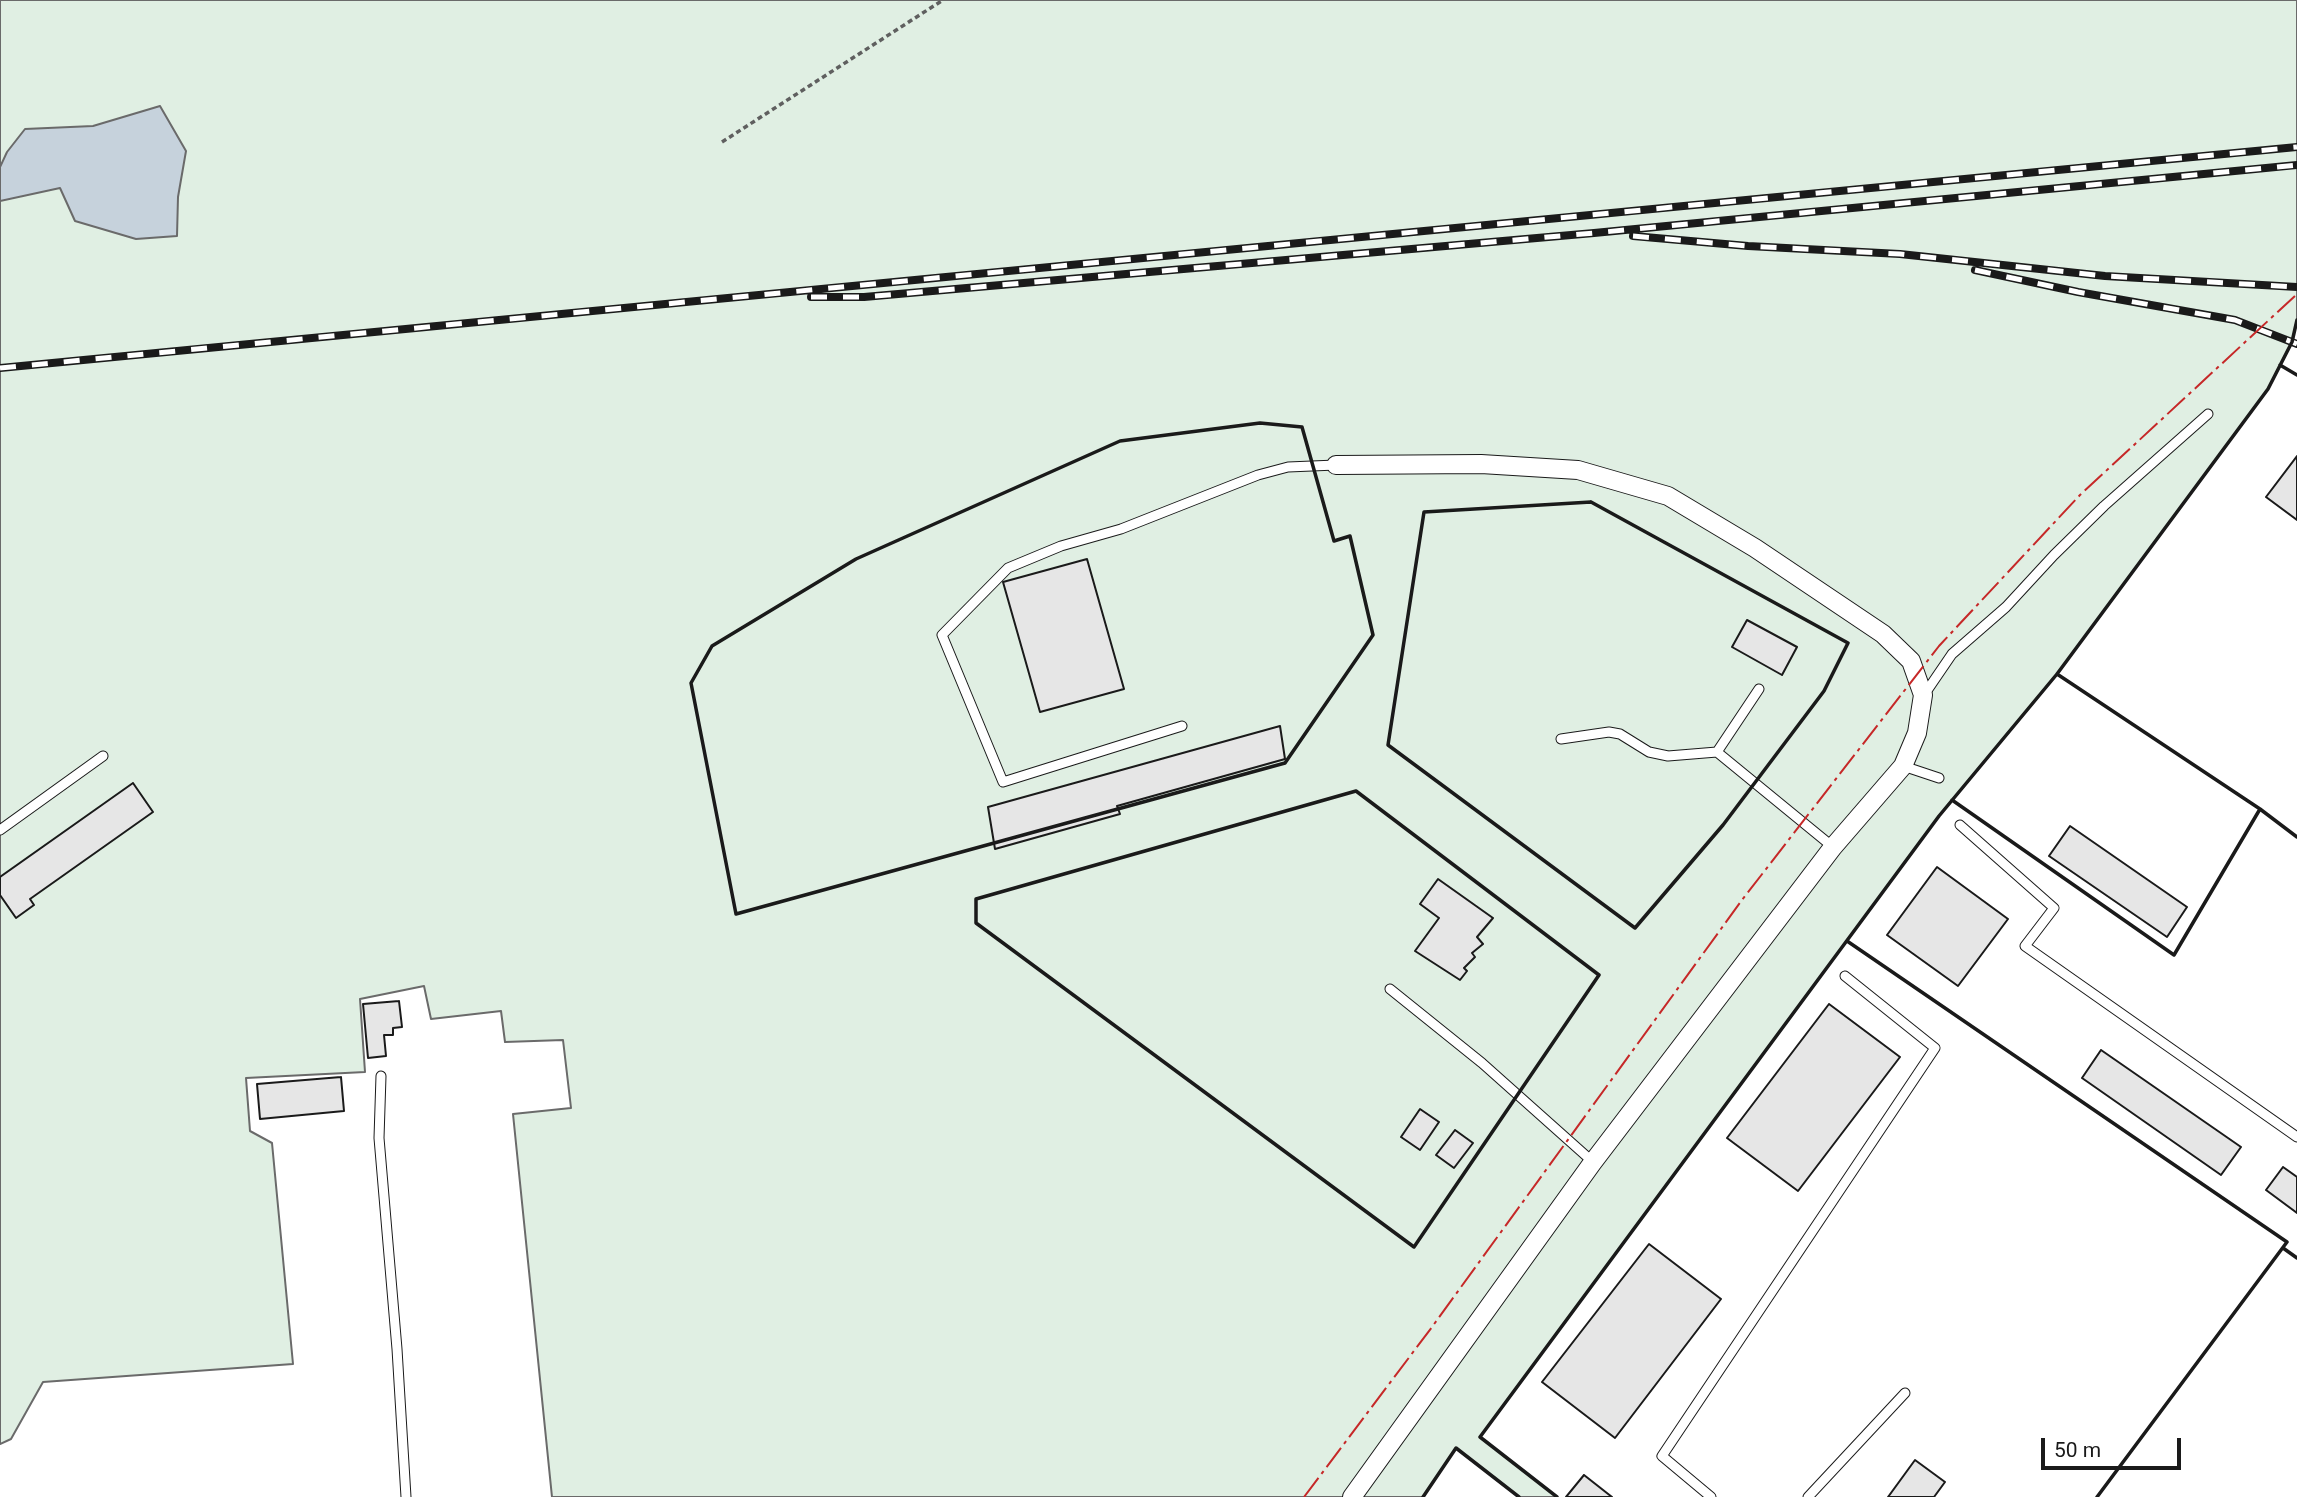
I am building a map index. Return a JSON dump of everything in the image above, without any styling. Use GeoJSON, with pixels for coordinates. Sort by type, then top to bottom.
{"type":"FeatureCollection","features":[{"type":"Feature","properties":{"kind":"street"},"geometry":{"type":"LineString","coordinates":[[1336,465],[1480,464],[1578,471],[1668,496],[1755,548],[1883,634],[1911,661],[1923,695],[1917,733],[1903,766],[1833,847],[1593,1163],[1352,1497]]}},
{"type":"Feature","properties":{"kind":"lane"},"geometry":{"type":"LineString","coordinates":[[1923,695],[1952,654],[2006,607],[2104,506],[2208,414]]}},
{"type":"Feature","properties":{"kind":"lane"},"geometry":{"type":"LineString","coordinates":[[1182,726],[1003,782],[942,635],[1007,568],[1061,546],[1121,529],[1258,475],[1288,467],[1336,465]]}},
{"type":"Feature","properties":{"kind":"lane"},"geometry":{"type":"LineString","coordinates":[[1717,752],[1759,689]]}},
{"type":"Feature","properties":{"kind":"lane"},"geometry":{"type":"LineString","coordinates":[[1561,739],[1609,732],[1620,734],[1649,752],[1668,756],[1717,752],[1833,847]]}},
{"type":"Feature","properties":{"kind":"lane"},"geometry":{"type":"LineString","coordinates":[[0,830],[103,756]]}},
{"type":"Feature","properties":{"kind":"lane"},"geometry":{"type":"LineString","coordinates":[[1903,766],[1939,778]]}},
{"type":"Feature","properties":{"kind":"lane"},"geometry":{"type":"LineString","coordinates":[[1961,825],[2054,908],[2025,946],[2297,1137]]}},
{"type":"Feature","properties":{"kind":"lane"},"geometry":{"type":"LineString","coordinates":[[1711,1497],[1662,1456],[1935,1048],[1845,976]]}},
{"type":"Feature","properties":{"kind":"lane"},"geometry":{"type":"LineString","coordinates":[[1390,989],[1482,1063],[1593,1163]]}},
{"type":"Feature","properties":{"kind":"lane"},"geometry":{"type":"LineString","coordinates":[[381,1076],[379,1138],[397,1349],[406,1497]]}},
{"type":"Feature","properties":{"kind":"lane"},"geometry":{"type":"LineString","coordinates":[[1808,1497],[1905,1393]]}},
{"type":"Feature","properties":{"kind":"path"},"geometry":{"type":"LineString","coordinates":[[722,142],[943,0]]}},
{"type":"Feature","properties":{"kind":"green space"},"geometry":{"type":"Polygon","coordinates":[[[0,0],[2297,0],[2297,320],[2292,342],[2268,389],[2057,674],[1939,816],[1480,1437],[1557,1497],[1519,1497],[1456,1448],[1423,1497],[552,1497],[513,1114],[571,1108],[563,1040],[505,1042],[501,1011],[431,1019],[424,986],[360,999],[365,1072],[246,1078],[250,1131],[272,1143],[293,1364],[43,1382],[11,1439],[0,1444],[0,0]]]}},
{"type":"Feature","properties":{"kind":"shaded area"},"geometry":{"type":"Polygon","coordinates":[[[160,106],[186,151],[178,197],[177,236],[136,239],[75,221],[60,188],[0,201],[0,167],[7,152],[25,129],[93,126],[160,106]]]}},
{"type":"Feature","properties":{"kind":"building"},"geometry":{"type":"Polygon","coordinates":[[[2297,456],[2297,520],[2266,497],[2297,456]]]}},
{"type":"Feature","properties":{"kind":"building"},"geometry":{"type":"Polygon","coordinates":[[[1087,559],[1124,689],[1040,712],[1003,582],[1087,559]]]}},
{"type":"Feature","properties":{"kind":"building"},"geometry":{"type":"Polygon","coordinates":[[[1747,620],[1797,647],[1782,675],[1732,647],[1747,620]]]}},
{"type":"Feature","properties":{"kind":"building"},"geometry":{"type":"Polygon","coordinates":[[[1280,726],[1285,759],[1117,806],[1120,814],[995,849],[988,807],[1280,726]]]}},
{"type":"Feature","properties":{"kind":"building"},"geometry":{"type":"Polygon","coordinates":[[[133,783],[153,812],[30,899],[34,905],[16,918],[0,895],[0,877],[133,783]]]}},
{"type":"Feature","properties":{"kind":"building"},"geometry":{"type":"Polygon","coordinates":[[[2070,826],[2187,907],[2167,937],[2049,856],[2070,826]]]}},
{"type":"Feature","properties":{"kind":"building"},"geometry":{"type":"Polygon","coordinates":[[[1937,867],[2008,919],[1958,986],[1887,935],[1937,867]]]}},
{"type":"Feature","properties":{"kind":"building"},"geometry":{"type":"Polygon","coordinates":[[[1438,879],[1493,918],[1477,937],[1483,944],[1472,953],[1475,957],[1464,968],[1467,971],[1460,980],[1415,951],[1439,918],[1420,904],[1438,879]]]}},
{"type":"Feature","properties":{"kind":"building"},"geometry":{"type":"Polygon","coordinates":[[[399,1001],[402,1027],[393,1028],[393,1035],[384,1035],[386,1056],[368,1058],[363,1004],[399,1001]]]}},
{"type":"Feature","properties":{"kind":"building"},"geometry":{"type":"Polygon","coordinates":[[[1829,1004],[1900,1057],[1798,1191],[1727,1138],[1829,1004]]]}},
{"type":"Feature","properties":{"kind":"building"},"geometry":{"type":"Polygon","coordinates":[[[2101,1050],[2241,1147],[2221,1175],[2082,1078],[2101,1050]]]}},
{"type":"Feature","properties":{"kind":"building"},"geometry":{"type":"Polygon","coordinates":[[[341,1077],[344,1111],[260,1119],[257,1084],[341,1077]]]}},
{"type":"Feature","properties":{"kind":"building"},"geometry":{"type":"Polygon","coordinates":[[[1420,1109],[1439,1122],[1420,1150],[1401,1137],[1420,1109]]]}},
{"type":"Feature","properties":{"kind":"building"},"geometry":{"type":"Polygon","coordinates":[[[1455,1130],[1473,1143],[1454,1168],[1436,1155],[1455,1130]]]}},
{"type":"Feature","properties":{"kind":"building"},"geometry":{"type":"Polygon","coordinates":[[[2283,1167],[2297,1177],[2297,1213],[2266,1190],[2283,1167]]]}},
{"type":"Feature","properties":{"kind":"building"},"geometry":{"type":"Polygon","coordinates":[[[1649,1244],[1721,1299],[1615,1438],[1542,1382],[1649,1244]]]}},
{"type":"Feature","properties":{"kind":"building"},"geometry":{"type":"Polygon","coordinates":[[[1915,1460],[1945,1482],[1934,1497],[1888,1497],[1915,1460]]]}},
{"type":"Feature","properties":{"kind":"building"},"geometry":{"type":"Polygon","coordinates":[[[1584,1475],[1612,1497],[1566,1497],[1584,1475]]]}},
{"type":"Feature","properties":{"kind":"railway"},"geometry":{"type":"LineString","coordinates":[[0,368],[2297,147]]}},
{"type":"Feature","properties":{"kind":"railway"},"geometry":{"type":"LineString","coordinates":[[811,297],[864,297],[1594,233],[2297,165]]}},
{"type":"Feature","properties":{"kind":"railway"},"geometry":{"type":"LineString","coordinates":[[1633,236],[1748,246],[1900,254],[2105,276],[2297,287]]}},
{"type":"Feature","properties":{"kind":"railway"},"geometry":{"type":"LineString","coordinates":[[1975,270],[2078,292],[2235,320],[2297,344]]}},
{"type":"Feature","properties":{"kind":"wall"},"geometry":{"type":"LineString","coordinates":[[1557,1497],[1480,1437],[1939,816],[2057,674],[2268,389],[2292,342],[2297,320]]}},
{"type":"Feature","properties":{"kind":"wall"},"geometry":{"type":"LineString","coordinates":[[2280,365],[2297,375]]}},
{"type":"Feature","properties":{"kind":"wall"},"geometry":{"type":"LineString","coordinates":[[1260,423],[1302,427],[1334,541],[1350,536],[1373,635],[1285,763],[736,914],[691,683],[712,646],[856,559],[1120,441],[1260,423]]}},
{"type":"Feature","properties":{"kind":"wall"},"geometry":{"type":"LineString","coordinates":[[1591,502],[1848,643],[1824,691],[1723,825],[1635,928],[1388,745],[1424,512],[1591,502]]}},
{"type":"Feature","properties":{"kind":"wall"},"geometry":{"type":"LineString","coordinates":[[2057,674],[2260,809],[2297,837]]}},
{"type":"Feature","properties":{"kind":"wall"},"geometry":{"type":"LineString","coordinates":[[1356,791],[1599,975],[1414,1247],[976,923],[976,899],[1356,791]]}},
{"type":"Feature","properties":{"kind":"wall"},"geometry":{"type":"LineString","coordinates":[[1952,800],[2174,955],[2260,809]]}},
{"type":"Feature","properties":{"kind":"wall"},"geometry":{"type":"LineString","coordinates":[[1847,941],[2287,1242],[2097,1497]]}},
{"type":"Feature","properties":{"kind":"wall"},"geometry":{"type":"LineString","coordinates":[[2283,1248],[2297,1258]]}},
{"type":"Feature","properties":{"kind":"wall"},"geometry":{"type":"LineString","coordinates":[[1423,1497],[1456,1448],[1519,1497]]}},
{"type":"Feature","properties":{"kind":"power"},"geometry":{"type":"LineString","coordinates":[[1304,1497],[1432,1327],[1742,900],[1939,646],[2080,495],[2297,294]]}}]}
